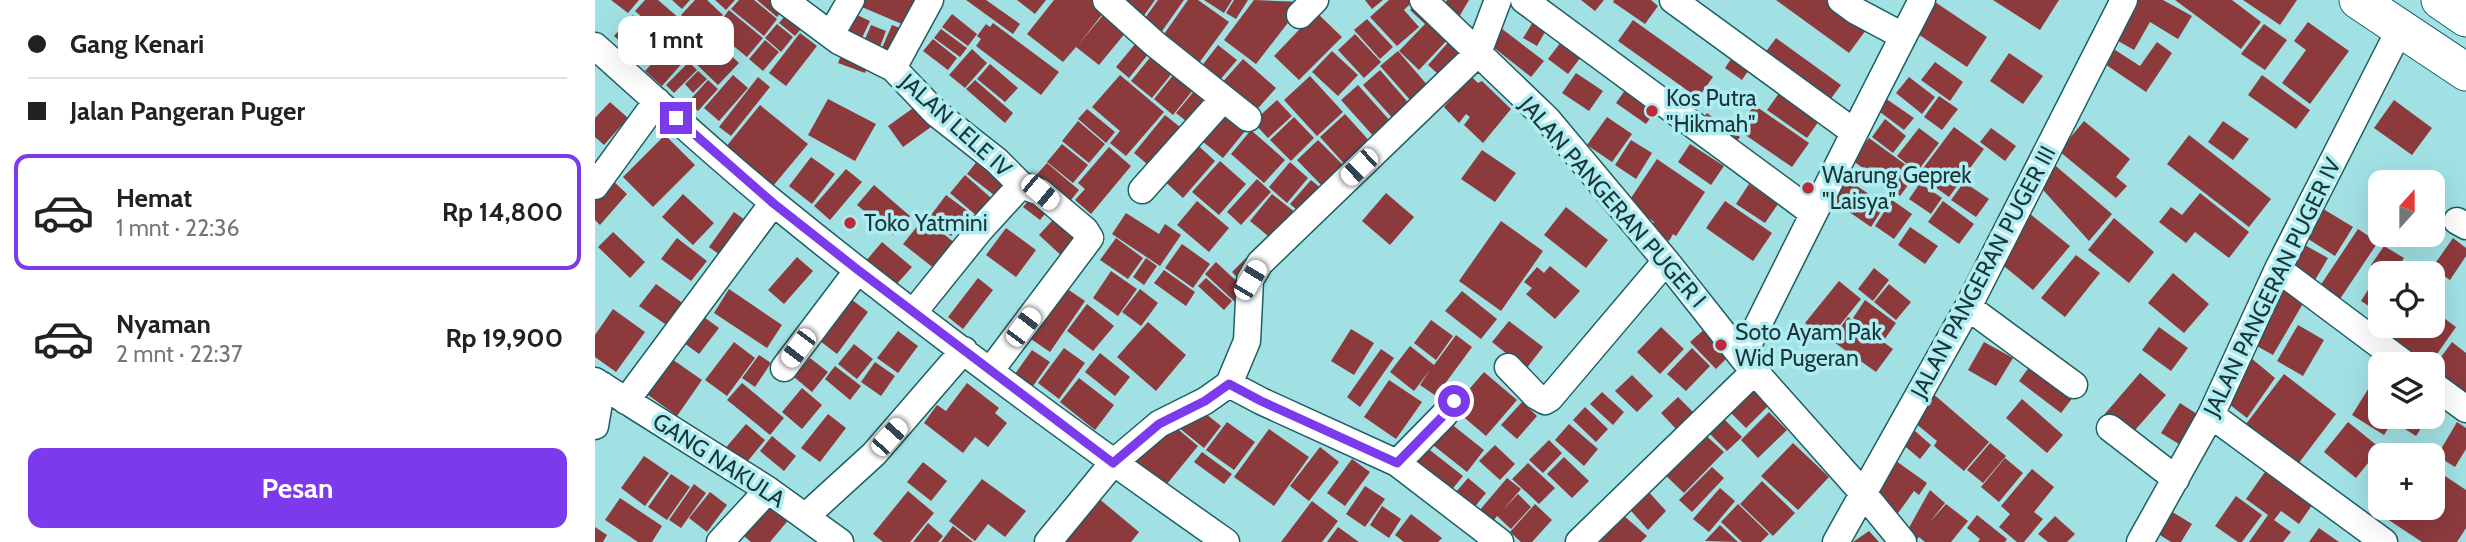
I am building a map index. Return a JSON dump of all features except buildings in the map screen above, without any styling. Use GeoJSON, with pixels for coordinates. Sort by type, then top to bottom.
{"type":"FeatureCollection","features":[{"type":"Feature","properties":{"kind":"highway"},"geometry":{"type":"LineString","coordinates":[[2358,0],[2398,15],[2466,47]]}},
{"type":"Feature","properties":{"kind":"highway"},"geometry":{"type":"LineString","coordinates":[[2440,0],[2466,18]]}},
{"type":"Feature","properties":{"kind":"highway"},"geometry":{"type":"LineString","coordinates":[[2398,15],[2466,72]]}},
{"type":"Feature","properties":{"kind":"street","name":"JALAN LELE IV"},"geometry":{"type":"LineString","coordinates":[[784,0],[839,41],[893,68],[936,113],[997,161],[1021,185],[979,231],[913,313]]}},
{"type":"Feature","properties":{"kind":"street"},"geometry":{"type":"LineString","coordinates":[[831,34],[851,0]]}},
{"type":"Feature","properties":{"kind":"street"},"geometry":{"type":"LineString","coordinates":[[893,68],[930,0]]}},
{"type":"Feature","properties":{"kind":"street"},"geometry":{"type":"LineString","coordinates":[[1106,0],[1248,118]]}},
{"type":"Feature","properties":{"kind":"street","name":"JALAN PANGERAN PUGER I"},"geometry":{"type":"LineString","coordinates":[[1423,0],[1548,120],[1749,364],[1863,492],[1903,542]]}},
{"type":"Feature","properties":{"kind":"street"},"geometry":{"type":"LineString","coordinates":[[1048,542],[1113,463],[1159,424],[1205,401],[1229,384],[1247,341],[1250,280],[1260,263],[1478,53],[1498,0]]}},
{"type":"Feature","properties":{"kind":"street"},"geometry":{"type":"LineString","coordinates":[[1524,0],[1813,214]]}},
{"type":"Feature","properties":{"kind":"street"},"geometry":{"type":"LineString","coordinates":[[1673,0],[1854,132]]}},
{"type":"Feature","properties":{"kind":"street"},"geometry":{"type":"LineString","coordinates":[[1841,0],[1903,36]]}},
{"type":"Feature","properties":{"kind":"street"},"geometry":{"type":"LineString","coordinates":[[1579,542],[1749,364],[1813,214],[1922,0]]}},
{"type":"Feature","properties":{"kind":"street","name":"JALAN PANGERAN PUGER III"},"geometry":{"type":"LineString","coordinates":[[1836,542],[1968,307],[2124,0]]}},
{"type":"Feature","properties":{"kind":"street","name":"JALAN PANGERAN PUGER IV"},"geometry":{"type":"LineString","coordinates":[[2140,542],[2211,415],[2398,15]]}},
{"type":"Feature","properties":{"kind":"street"},"geometry":{"type":"LineString","coordinates":[[595,46],[773,203],[858,270],[1113,463],[1226,542]]}},
{"type":"Feature","properties":{"kind":"street"},"geometry":{"type":"LineString","coordinates":[[1142,190],[1223,99]]}},
{"type":"Feature","properties":{"kind":"street"},"geometry":{"type":"LineString","coordinates":[[595,186],[657,101]]}},
{"type":"Feature","properties":{"kind":"street"},"geometry":{"type":"LineString","coordinates":[[990,372],[1090,238],[1085,230],[1040,192],[1021,185]]}},
{"type":"Feature","properties":{"kind":"street"},"geometry":{"type":"LineString","coordinates":[[626,401],[773,203]]}},
{"type":"Feature","properties":{"kind":"street"},"geometry":{"type":"LineString","coordinates":[[1508,367],[1536,396],[1545,401],[1550,398],[1666,261]]}},
{"type":"Feature","properties":{"kind":"street"},"geometry":{"type":"LineString","coordinates":[[2278,269],[2389,352]]}},
{"type":"Feature","properties":{"kind":"street"},"geometry":{"type":"LineString","coordinates":[[783,368],[858,270]]}},
{"type":"Feature","properties":{"kind":"street"},"geometry":{"type":"LineString","coordinates":[[1968,307],[2074,384]]}},
{"type":"Feature","properties":{"kind":"street"},"geometry":{"type":"LineString","coordinates":[[819,532],[874,454],[964,350]]}},
{"type":"Feature","properties":{"kind":"street"},"geometry":{"type":"LineString","coordinates":[[595,426],[598,383]]}},
{"type":"Feature","properties":{"kind":"street","name":"GANG NAKULA"},"geometry":{"type":"LineString","coordinates":[[598,383],[768,491],[819,532]]}},
{"type":"Feature","properties":{"kind":"street"},"geometry":{"type":"LineString","coordinates":[[1229,384],[1397,463],[1500,542]]}},
{"type":"Feature","properties":{"kind":"street"},"geometry":{"type":"LineString","coordinates":[[2445,393],[2466,410]]}},
{"type":"Feature","properties":{"kind":"street"},"geometry":{"type":"LineString","coordinates":[[1397,463],[1444,415],[1454,401]]}},
{"type":"Feature","properties":{"kind":"street"},"geometry":{"type":"LineString","coordinates":[[2211,415],[2383,542]]}},
{"type":"Feature","properties":{"kind":"street"},"geometry":{"type":"LineString","coordinates":[[2109,428],[2176,479]]}},
{"type":"Feature","properties":{"kind":"street"},"geometry":{"type":"LineString","coordinates":[[720,542],[768,491]]}},
{"type":"Feature","properties":{"kind":"place","name":"Kos Putra \"Hikmah\""},"geometry":{"type":"Point","coordinates":[1652,111]}},
{"type":"Feature","properties":{"kind":"place","name":"Warung Geprek \"Laisya\""},"geometry":{"type":"Point","coordinates":[1808,188]}},
{"type":"Feature","properties":{"kind":"place","name":"Toko Yatmini"},"geometry":{"type":"Point","coordinates":[850,223]}},
{"type":"Feature","properties":{"kind":"place","name":"Soto Ayam Pak Wid Pugeran"},"geometry":{"type":"Point","coordinates":[1721,345]}},
{"type":"Feature","properties":{"kind":"route"},"geometry":{"type":"LineString","coordinates":[[676,118],[773,203],[990,372],[1113,463],[1159,424],[1205,401],[1229,384],[1338,438],[1397,463],[1444,415],[1454,401]]}}]}
